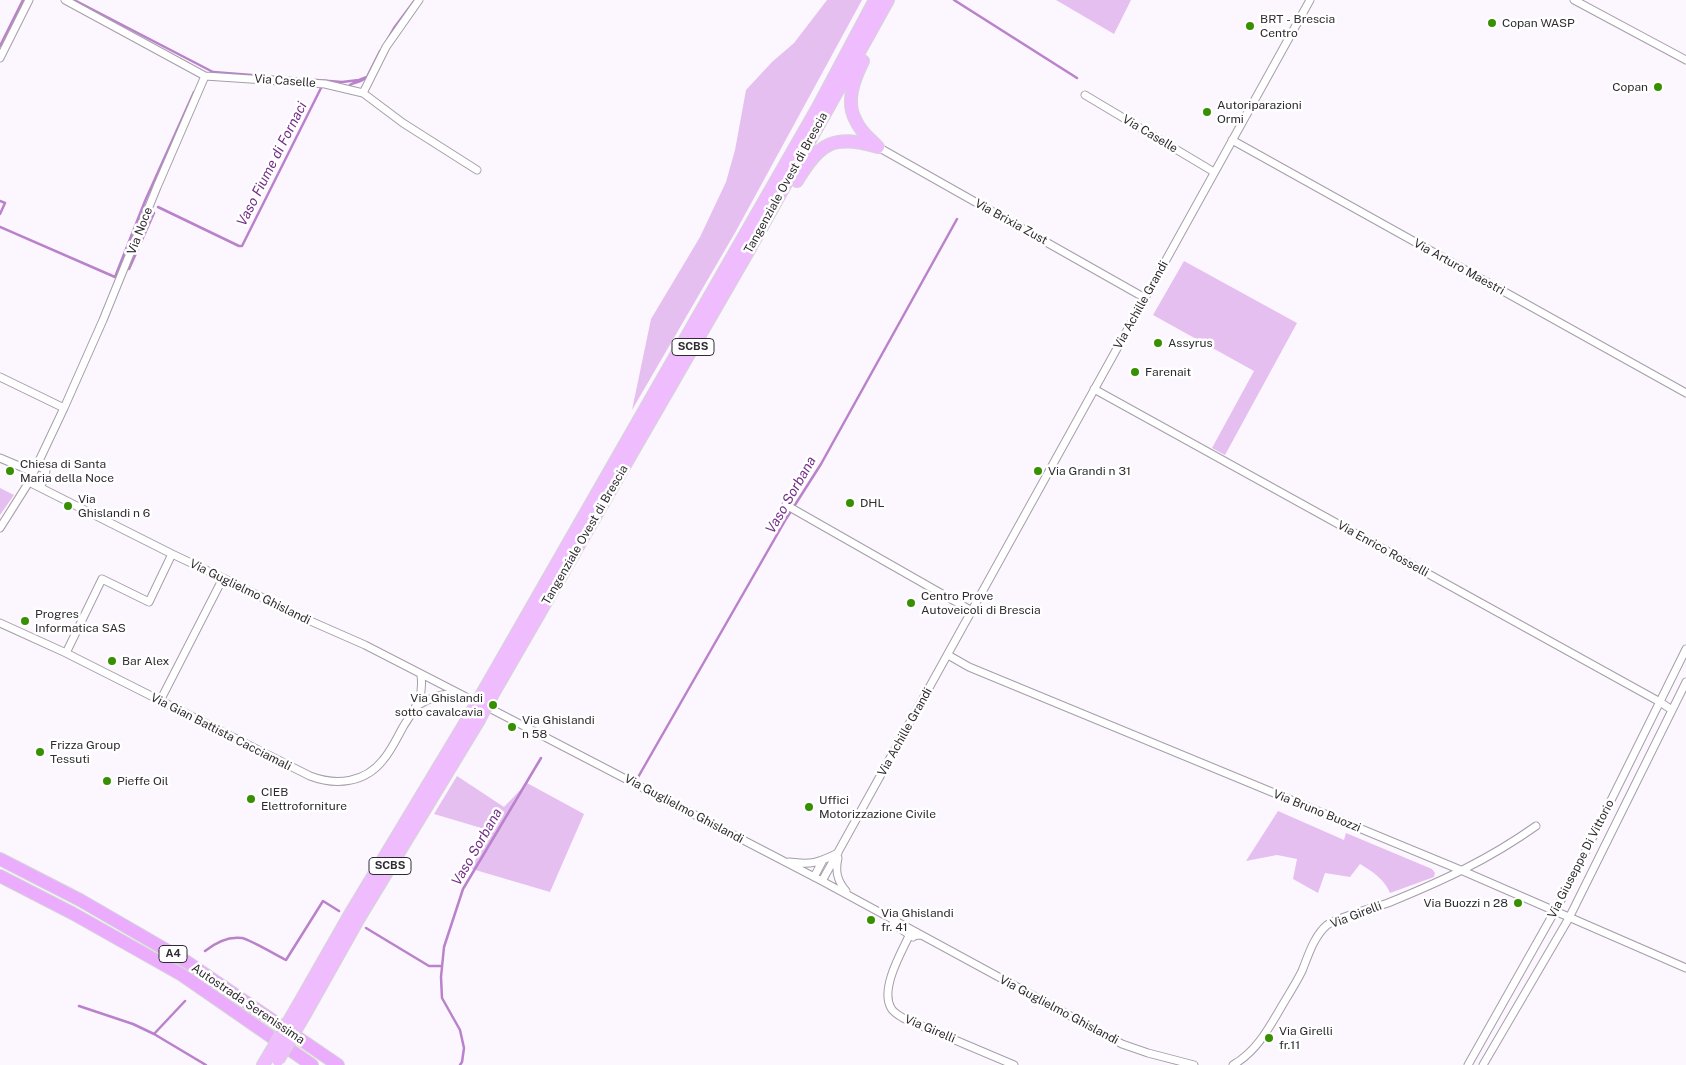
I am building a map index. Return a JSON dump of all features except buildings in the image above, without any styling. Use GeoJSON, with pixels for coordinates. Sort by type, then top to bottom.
{"type":"FeatureCollection","features":[{"type":"Feature","properties":{"kind":"highway","name":"Tangenziale Ovest di Brescia"},"geometry":{"type":"LineString","coordinates":[[490,690],[817,109],[875,0]]}},
{"type":"Feature","properties":{"kind":"highway","name":"Tangenziale Ovest di Brescia"},"geometry":{"type":"LineString","coordinates":[[270,1062],[359,918],[474,717],[749,250],[888,0]]}},
{"type":"Feature","properties":{"kind":"highway"},"geometry":{"type":"LineString","coordinates":[[878,147],[856,122],[852,111],[851,97],[854,81],[878,32],[888,0]]}},
{"type":"Feature","properties":{"kind":"highway"},"geometry":{"type":"LineString","coordinates":[[749,250],[766,232],[813,157],[825,146],[846,140],[878,147]]}},
{"type":"Feature","properties":{"kind":"highway","name":"Autostrada Serenissima"},"geometry":{"type":"LineString","coordinates":[[0,859],[80,900],[187,962],[338,1065]]}},
{"type":"Feature","properties":{"kind":"highway","name":"Autostrada Serenissima"},"geometry":{"type":"LineString","coordinates":[[0,876],[74,914],[182,975],[312,1065]]}},
{"type":"Feature","properties":{"kind":"street"},"geometry":{"type":"LineString","coordinates":[[0,58],[29,0]]}},
{"type":"Feature","properties":{"kind":"street"},"geometry":{"type":"LineString","coordinates":[[65,0],[205,76]]}},
{"type":"Feature","properties":{"kind":"street"},"geometry":{"type":"LineString","coordinates":[[364,93],[386,47],[419,0]]}},
{"type":"Feature","properties":{"kind":"street","name":"Via Achille Grandi"},"geometry":{"type":"LineString","coordinates":[[822,881],[1310,0]]}},
{"type":"Feature","properties":{"kind":"street"},"geometry":{"type":"LineString","coordinates":[[1574,0],[1686,60]]}},
{"type":"Feature","properties":{"kind":"street","name":"Via Caselle"},"geometry":{"type":"LineString","coordinates":[[205,76],[325,84],[364,93],[403,123],[477,170]]}},
{"type":"Feature","properties":{"kind":"street","name":"Via Noce"},"geometry":{"type":"LineString","coordinates":[[0,528],[29,482],[64,408],[205,76]]}},
{"type":"Feature","properties":{"kind":"street","name":"Via Caselle"},"geometry":{"type":"LineString","coordinates":[[1085,95],[1214,172]]}},
{"type":"Feature","properties":{"kind":"street","name":"Via Arturo Maestri"},"geometry":{"type":"LineString","coordinates":[[1232,140],[1686,393]]}},
{"type":"Feature","properties":{"kind":"street","name":"Via Brixia Zust"},"geometry":{"type":"LineString","coordinates":[[878,147],[1145,298]]}},
{"type":"Feature","properties":{"kind":"street"},"geometry":{"type":"LineString","coordinates":[[0,377],[64,408]]}},
{"type":"Feature","properties":{"kind":"street","name":"Via Enrico Rosselli"},"geometry":{"type":"LineString","coordinates":[[1094,389],[1672,710]]}},
{"type":"Feature","properties":{"kind":"street"},"geometry":{"type":"LineString","coordinates":[[0,458],[46,470],[45,478],[40,487]]}},
{"type":"Feature","properties":{"kind":"street","name":"Via Guglielmo Ghislandi"},"geometry":{"type":"LineString","coordinates":[[29,482],[299,616],[412,668],[472,700]]}},
{"type":"Feature","properties":{"kind":"street"},"geometry":{"type":"LineString","coordinates":[[786,506],[972,611]]}},
{"type":"Feature","properties":{"kind":"street"},"geometry":{"type":"LineString","coordinates":[[66,653],[102,579],[149,602],[172,554]]}},
{"type":"Feature","properties":{"kind":"street"},"geometry":{"type":"LineString","coordinates":[[160,701],[223,578]]}},
{"type":"Feature","properties":{"kind":"street","name":"Via Gian Battista Cacciamali"},"geometry":{"type":"LineString","coordinates":[[0,623],[66,653],[310,776],[332,782],[347,782],[360,778],[372,771],[384,760],[418,705],[422,688],[422,675]]}},
{"type":"Feature","properties":{"kind":"street","name":"Via Giuseppe Di Vittorio"},"geometry":{"type":"LineString","coordinates":[[1468,1065],[1555,911],[1686,649]]}},
{"type":"Feature","properties":{"kind":"street","name":"Via Bruno Buozzi"},"geometry":{"type":"LineString","coordinates":[[948,655],[978,670],[1463,871],[1686,968]]}},
{"type":"Feature","properties":{"kind":"street","name":"Via Giuseppe Di Vittorio"},"geometry":{"type":"LineString","coordinates":[[1483,1065],[1569,918],[1686,682]]}},
{"type":"Feature","properties":{"kind":"street"},"geometry":{"type":"LineString","coordinates":[[418,705],[439,695],[451,693],[464,696]]}},
{"type":"Feature","properties":{"kind":"street","name":"Via Guglielmo Ghislandi"},"geometry":{"type":"LineString","coordinates":[[492,710],[822,881],[1122,1044],[1175,1063],[1194,1065]]}},
{"type":"Feature","properties":{"kind":"street","name":"Via Girelli"},"geometry":{"type":"LineString","coordinates":[[1233,1065],[1240,1061],[1265,1036],[1300,976],[1322,930],[1329,924],[1387,903],[1463,871],[1506,847],[1536,826]]}},
{"type":"Feature","properties":{"kind":"street"},"geometry":{"type":"LineString","coordinates":[[783,861],[808,864],[823,860],[839,852]]}},
{"type":"Feature","properties":{"kind":"street","name":"Via Achille Grandi"},"geometry":{"type":"LineString","coordinates":[[839,852],[836,871],[840,884],[851,897]]}},
{"type":"Feature","properties":{"kind":"street"},"geometry":{"type":"LineString","coordinates":[[814,877],[823,860]]}},
{"type":"Feature","properties":{"kind":"street","name":"Via Guglielmo Ghislandi"},"geometry":{"type":"LineString","coordinates":[[874,910],[908,936],[949,950]]}},
{"type":"Feature","properties":{"kind":"street"},"geometry":{"type":"LineString","coordinates":[[908,936],[921,935]]}},
{"type":"Feature","properties":{"kind":"street","name":"Via Girelli"},"geometry":{"type":"LineString","coordinates":[[908,936],[892,974],[888,1000],[891,1008],[903,1018],[1014,1065]]}},
{"type":"Feature","properties":{"kind":"street"},"geometry":{"type":"LineString","coordinates":[[1194,1065],[1200,1065]]}},
{"type":"Feature","properties":{"kind":"shaded area"},"geometry":{"type":"Polygon","coordinates":[[[827,0],[862,0],[736,231],[632,410],[651,319],[700,237],[726,182],[735,150],[746,90],[772,62],[794,43],[827,0]]]}},
{"type":"Feature","properties":{"kind":"shaded area"},"geometry":{"type":"Polygon","coordinates":[[[1056,0],[1131,0],[1114,34],[1056,0]]]}},
{"type":"Feature","properties":{"kind":"shaded area"},"geometry":{"type":"Polygon","coordinates":[[[1184,261],[1297,323],[1225,455],[1212,448],[1254,371],[1153,315],[1184,261]]]}},
{"type":"Feature","properties":{"kind":"shaded area"},"geometry":{"type":"Polygon","coordinates":[[[0,488],[14,495],[0,515],[0,488]]]}},
{"type":"Feature","properties":{"kind":"shaded area"},"geometry":{"type":"Polygon","coordinates":[[[457,776],[504,807],[527,783],[584,814],[550,892],[472,869],[488,830],[434,814],[457,776]]]}},
{"type":"Feature","properties":{"kind":"shaded area"},"geometry":{"type":"Polygon","coordinates":[[[1278,811],[1344,840],[1346,833],[1432,869],[1435,873],[1434,877],[1390,893],[1381,880],[1360,864],[1350,877],[1325,873],[1318,893],[1293,879],[1297,859],[1277,855],[1246,861],[1278,811]]]}},
{"type":"Feature","properties":{"kind":"waterway"},"geometry":{"type":"LineString","coordinates":[[0,46],[23,0]]}},
{"type":"Feature","properties":{"kind":"waterway","name":"Vaso Fiume di Fornaci"},"geometry":{"type":"LineString","coordinates":[[74,0],[213,72],[342,82],[359,80],[367,77],[380,51]]}},
{"type":"Feature","properties":{"kind":"waterway","name":"Vaso Fiume di Fornaci"},"geometry":{"type":"LineString","coordinates":[[386,42],[415,0]]}},
{"type":"Feature","properties":{"kind":"waterway"},"geometry":{"type":"LineString","coordinates":[[954,0],[1077,78]]}},
{"type":"Feature","properties":{"kind":"waterway","name":"Vaso Fiume di Fornaci"},"geometry":{"type":"LineString","coordinates":[[350,85],[364,79]]}},
{"type":"Feature","properties":{"kind":"waterway","name":"Vaso Fiume di Fornaci"},"geometry":{"type":"LineString","coordinates":[[158,207],[242,246],[321,88]]}},
{"type":"Feature","properties":{"kind":"waterway","name":"Vaso Fiume di Fornaci"},"geometry":{"type":"LineString","coordinates":[[0,227],[115,277],[145,201],[194,92]]}},
{"type":"Feature","properties":{"kind":"waterway"},"geometry":{"type":"LineString","coordinates":[[0,201],[5,203],[0,214]]}},
{"type":"Feature","properties":{"kind":"waterway","name":"Vaso Fiume di Fornaci"},"geometry":{"type":"LineString","coordinates":[[129,269],[154,213]]}},
{"type":"Feature","properties":{"kind":"waterway","name":"Vaso Sorbana"},"geometry":{"type":"LineString","coordinates":[[637,779],[786,519],[821,464],[957,219]]}},
{"type":"Feature","properties":{"kind":"waterway","name":"Vaso Sorbana"},"geometry":{"type":"LineString","coordinates":[[460,1065],[464,1048],[460,1030],[442,998],[441,977],[444,947],[463,889],[541,758]]}},
{"type":"Feature","properties":{"kind":"waterway"},"geometry":{"type":"LineString","coordinates":[[205,951],[222,941],[242,938],[286,960],[323,901],[339,911]]}},
{"type":"Feature","properties":{"kind":"waterway"},"geometry":{"type":"LineString","coordinates":[[366,928],[429,966],[441,966]]}},
{"type":"Feature","properties":{"kind":"waterway"},"geometry":{"type":"LineString","coordinates":[[79,1006],[133,1024],[154,1034],[185,1001]]}},
{"type":"Feature","properties":{"kind":"waterway"},"geometry":{"type":"LineString","coordinates":[[154,1034],[206,1065]]}},
{"type":"Feature","properties":{"kind":"place","name":"Copan WASP"},"geometry":{"type":"Point","coordinates":[1492,23]}},
{"type":"Feature","properties":{"kind":"place","name":"BRT - Brescia Centro"},"geometry":{"type":"Point","coordinates":[1250,26]}},
{"type":"Feature","properties":{"kind":"place","name":"Copan"},"geometry":{"type":"Point","coordinates":[1658,87]}},
{"type":"Feature","properties":{"kind":"place","name":"Autoriparazioni Ormi"},"geometry":{"type":"Point","coordinates":[1207,112]}},
{"type":"Feature","properties":{"kind":"place","name":"Assyrus"},"geometry":{"type":"Point","coordinates":[1158,343]}},
{"type":"Feature","properties":{"kind":"place","name":"Farenait"},"geometry":{"type":"Point","coordinates":[1135,372]}},
{"type":"Feature","properties":{"kind":"place","name":"Chiesa di Santa Maria della Noce"},"geometry":{"type":"Point","coordinates":[10,471]}},
{"type":"Feature","properties":{"kind":"place","name":"Via Grandi n 31"},"geometry":{"type":"Point","coordinates":[1038,471]}},
{"type":"Feature","properties":{"kind":"place","name":"DHL"},"geometry":{"type":"Point","coordinates":[850,503]}},
{"type":"Feature","properties":{"kind":"place","name":"Via Ghislandi n 6"},"geometry":{"type":"Point","coordinates":[68,506]}},
{"type":"Feature","properties":{"kind":"place","name":"Centro Prove Autoveicoli di Brescia"},"geometry":{"type":"Point","coordinates":[911,603]}},
{"type":"Feature","properties":{"kind":"place","name":"Progres Informatica SAS"},"geometry":{"type":"Point","coordinates":[25,621]}},
{"type":"Feature","properties":{"kind":"place","name":"Bar Alex"},"geometry":{"type":"Point","coordinates":[112,661]}},
{"type":"Feature","properties":{"kind":"place","name":"Via Ghislandi sotto cavalcavia"},"geometry":{"type":"Point","coordinates":[493,705]}},
{"type":"Feature","properties":{"kind":"place","name":"Via Ghislandi n 58"},"geometry":{"type":"Point","coordinates":[512,727]}},
{"type":"Feature","properties":{"kind":"place","name":"Frizza Group Tessuti"},"geometry":{"type":"Point","coordinates":[40,752]}},
{"type":"Feature","properties":{"kind":"place","name":"Pieffe Oil"},"geometry":{"type":"Point","coordinates":[107,781]}},
{"type":"Feature","properties":{"kind":"place","name":"CIEB Elettroforniture"},"geometry":{"type":"Point","coordinates":[251,799]}},
{"type":"Feature","properties":{"kind":"place","name":"Uffici Motorizzazione Civile"},"geometry":{"type":"Point","coordinates":[809,807]}},
{"type":"Feature","properties":{"kind":"place","name":"Via Buozzi n 28"},"geometry":{"type":"Point","coordinates":[1518,903]}},
{"type":"Feature","properties":{"kind":"place","name":"Via Ghislandi fr. 41"},"geometry":{"type":"Point","coordinates":[871,920]}},
{"type":"Feature","properties":{"kind":"place","name":"Via Girelli fr.11"},"geometry":{"type":"Point","coordinates":[1269,1038]}}]}
